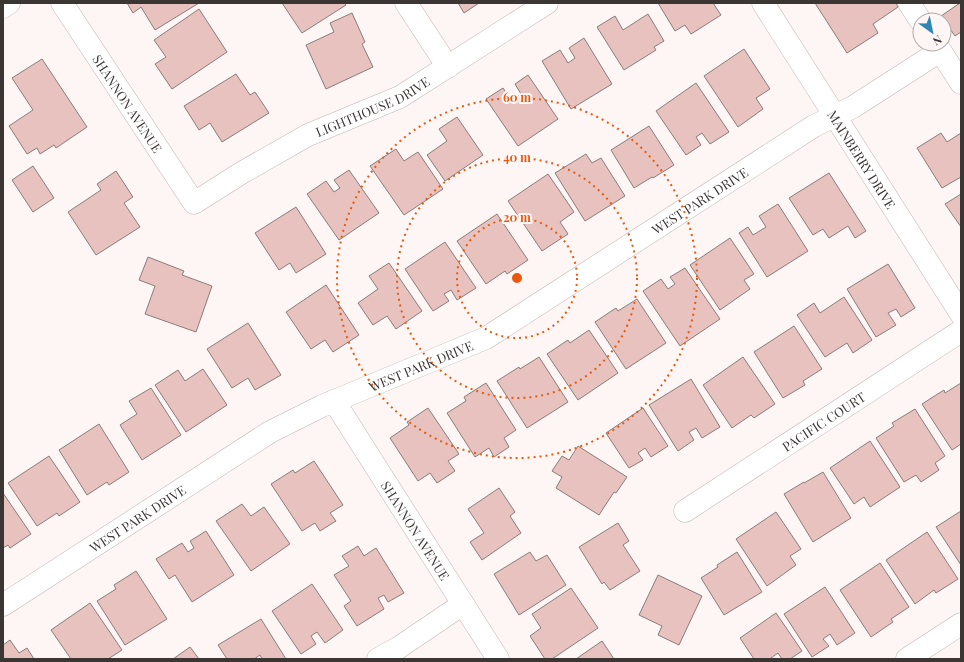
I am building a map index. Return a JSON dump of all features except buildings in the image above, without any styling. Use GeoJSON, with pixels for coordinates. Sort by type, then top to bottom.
{"type":"FeatureCollection","features":[{"type":"Feature","properties":{"kind":"street"},"geometry":{"type":"LineString","coordinates":[[3,7],[9,3]]}},
{"type":"Feature","properties":{"kind":"street","name":"SHANNON AVENUE"},"geometry":{"type":"LineString","coordinates":[[62,3],[194,203]]}},
{"type":"Feature","properties":{"kind":"street"},"geometry":{"type":"LineString","coordinates":[[406,3],[448,66]]}},
{"type":"Feature","properties":{"kind":"street","name":"LIGHTHOUSE DRIVE"},"geometry":{"type":"LineString","coordinates":[[194,203],[243,172],[308,135],[400,97],[547,3]]}},
{"type":"Feature","properties":{"kind":"street","name":"MAINBERRY DRIVE"},"geometry":{"type":"LineString","coordinates":[[763,3],[961,314]]}},
{"type":"Feature","properties":{"kind":"street"},"geometry":{"type":"LineString","coordinates":[[909,3],[915,12]]}},
{"type":"Feature","properties":{"kind":"street","name":"WEST PARK DRIVE"},"geometry":{"type":"LineString","coordinates":[[3,605],[270,432],[322,406],[486,338],[814,126],[853,107],[932,52]]}},
{"type":"Feature","properties":{"kind":"street"},"geometry":{"type":"LineString","coordinates":[[941,52],[961,83]]}},
{"type":"Feature","properties":{"kind":"street","name":"PACIFIC COURT"},"geometry":{"type":"LineString","coordinates":[[685,511],[961,331]]}},
{"type":"Feature","properties":{"kind":"street","name":"SHANNON AVENUE"},"geometry":{"type":"LineString","coordinates":[[334,401],[498,659]]}},
{"type":"Feature","properties":{"kind":"street"},"geometry":{"type":"LineString","coordinates":[[378,659],[398,648],[463,604]]}},
{"type":"Feature","properties":{"kind":"street"},"geometry":{"type":"LineString","coordinates":[[907,659],[961,624]]}}]}
